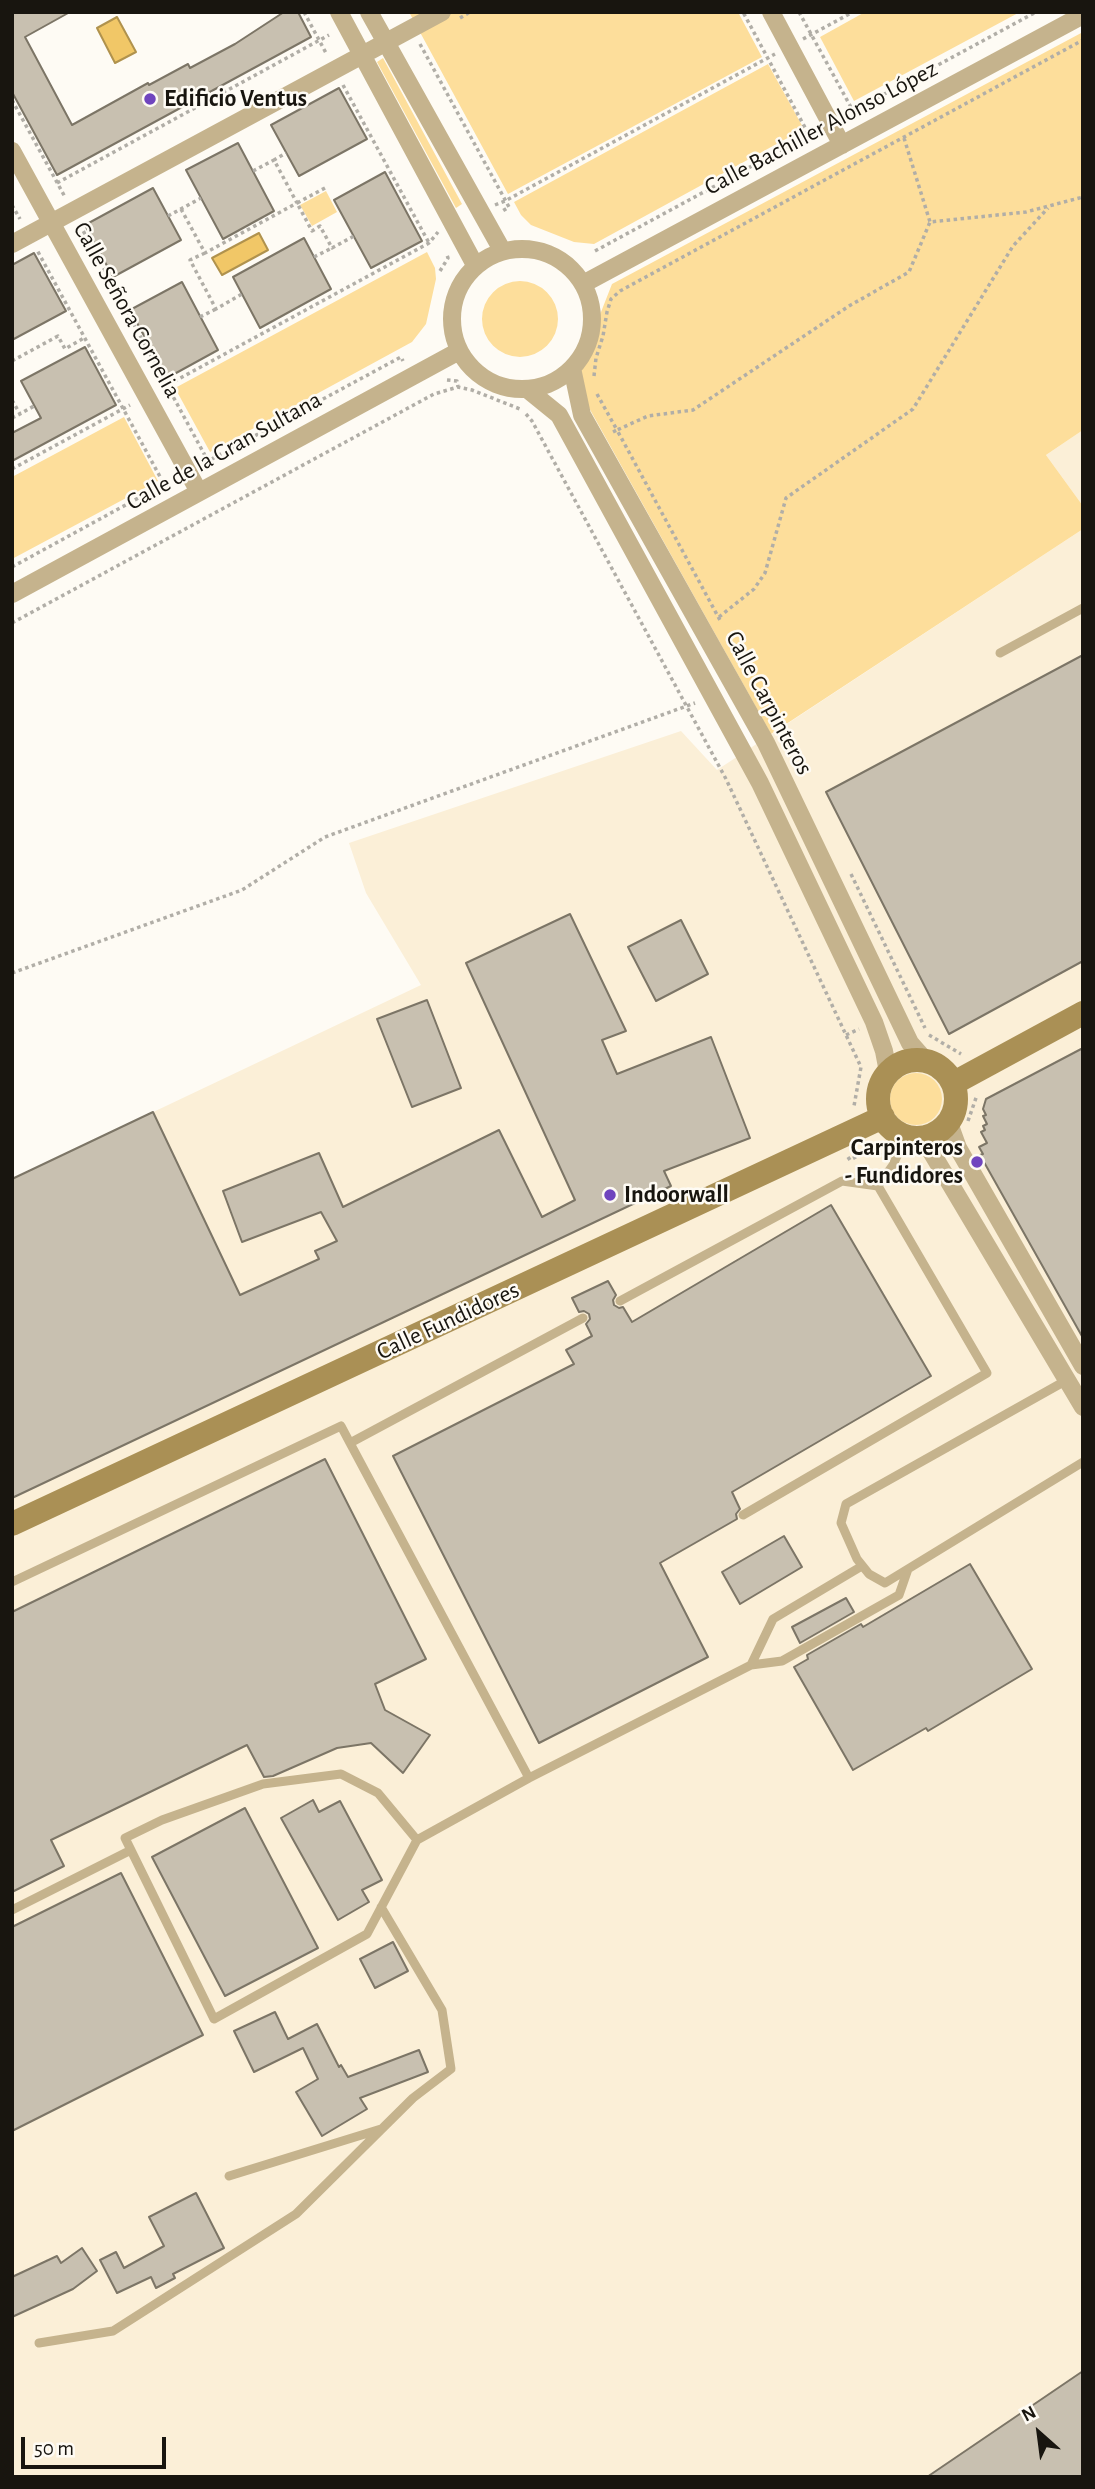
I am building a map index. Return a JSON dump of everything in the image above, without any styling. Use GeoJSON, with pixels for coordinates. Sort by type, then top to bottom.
{"type":"FeatureCollection","features":[{"type":"Feature","properties":{"kind":"street"},"geometry":{"type":"LineString","coordinates":[[339,12],[446,228],[475,265]]}},
{"type":"Feature","properties":{"kind":"street"},"geometry":{"type":"LineString","coordinates":[[369,12],[502,250]]}},
{"type":"Feature","properties":{"kind":"street"},"geometry":{"type":"LineString","coordinates":[[12,244],[442,12]]}},
{"type":"Feature","properties":{"kind":"street"},"geometry":{"type":"LineString","coordinates":[[771,12],[842,145]]}},
{"type":"Feature","properties":{"kind":"street","name":"Calle Bachiller Alonso López"},"geometry":{"type":"LineString","coordinates":[[583,284],[1083,16]]}},
{"type":"Feature","properties":{"kind":"street","name":"Calle Señora Cornelia"},"geometry":{"type":"LineString","coordinates":[[12,151],[199,492]]}},
{"type":"Feature","properties":{"kind":"street"},"geometry":{"type":"LineString","coordinates":[[502,250],[537,250],[563,261],[583,284],[590,301],[589,339],[572,368],[554,381],[527,390],[510,388],[486,380],[458,351],[451,321],[456,292],[475,265],[502,250]]}},
{"type":"Feature","properties":{"kind":"street","name":"Calle de la Gran Sultana"},"geometry":{"type":"LineString","coordinates":[[12,594],[458,351]]}},
{"type":"Feature","properties":{"kind":"street","name":"Calle Carpinteros"},"geometry":{"type":"LineString","coordinates":[[572,368],[582,415],[766,744],[910,1043],[925,1060]]}},
{"type":"Feature","properties":{"kind":"street","name":"Calle Carpinteros"},"geometry":{"type":"LineString","coordinates":[[527,390],[559,415],[760,782],[874,1022],[888,1072]]}},
{"type":"Feature","properties":{"kind":"street"},"geometry":{"type":"LineString","coordinates":[[954,1083],[1083,1013]]}},
{"type":"Feature","properties":{"kind":"street"},"geometry":{"type":"LineString","coordinates":[[925,1060],[942,1068],[954,1083],[957,1097],[955,1111],[949,1123],[937,1133],[915,1137],[894,1130],[883,1117],[878,1101],[879,1091],[888,1072],[905,1061],[925,1060]]}},
{"type":"Feature","properties":{"kind":"street","name":"Calle Fundidores"},"geometry":{"type":"LineString","coordinates":[[12,1524],[883,1117]]}},
{"type":"Feature","properties":{"kind":"street"},"geometry":{"type":"LineString","coordinates":[[949,1123],[958,1149],[1083,1366]]}},
{"type":"Feature","properties":{"kind":"street"},"geometry":{"type":"LineString","coordinates":[[915,1137],[1083,1407]]}},
{"type":"Feature","properties":{"kind":"lane"},"geometry":{"type":"LineString","coordinates":[[1000,653],[1083,608]]}},
{"type":"Feature","properties":{"kind":"lane"},"geometry":{"type":"LineString","coordinates":[[878,1186],[915,1137]]}},
{"type":"Feature","properties":{"kind":"lane"},"geometry":{"type":"LineString","coordinates":[[620,1300],[842,1181],[878,1186]]}},
{"type":"Feature","properties":{"kind":"lane"},"geometry":{"type":"LineString","coordinates":[[743,1516],[987,1373],[878,1186]]}},
{"type":"Feature","properties":{"kind":"lane"},"geometry":{"type":"LineString","coordinates":[[350,1443],[583,1318]]}},
{"type":"Feature","properties":{"kind":"lane"},"geometry":{"type":"LineString","coordinates":[[1068,1380],[846,1504],[841,1523],[862,1566],[869,1574],[885,1583],[1083,1462]]}},
{"type":"Feature","properties":{"kind":"lane"},"geometry":{"type":"LineString","coordinates":[[12,1582],[341,1426],[529,1778]]}},
{"type":"Feature","properties":{"kind":"lane"},"geometry":{"type":"LineString","coordinates":[[751,1665],[774,1619],[862,1566]]}},
{"type":"Feature","properties":{"kind":"lane"},"geometry":{"type":"LineString","coordinates":[[417,1840],[378,1793],[341,1774],[262,1784],[162,1819],[125,1838],[214,2019],[368,1934],[417,1840],[529,1778],[751,1665],[782,1661],[899,1595],[908,1569]]}},
{"type":"Feature","properties":{"kind":"lane"},"geometry":{"type":"LineString","coordinates":[[12,1910],[131,1850]]}},
{"type":"Feature","properties":{"kind":"lane"},"geometry":{"type":"LineString","coordinates":[[39,2343],[113,2331],[296,2214],[413,2098],[451,2069],[442,2010],[381,1907]]}},
{"type":"Feature","properties":{"kind":"lane"},"geometry":{"type":"LineString","coordinates":[[229,2176],[382,2128]]}},
{"type":"Feature","properties":{"kind":"path"},"geometry":{"type":"LineString","coordinates":[[304,12],[429,243]]}},
{"type":"Feature","properties":{"kind":"path"},"geometry":{"type":"LineString","coordinates":[[595,251],[809,135],[743,12]]}},
{"type":"Feature","properties":{"kind":"path"},"geometry":{"type":"LineString","coordinates":[[799,12],[853,111],[1036,12]]}},
{"type":"Feature","properties":{"kind":"path"},"geometry":{"type":"LineString","coordinates":[[478,210],[505,201],[853,12]]}},
{"type":"Feature","properties":{"kind":"path"},"geometry":{"type":"LineString","coordinates":[[412,29],[509,207]]}},
{"type":"Feature","properties":{"kind":"path"},"geometry":{"type":"LineString","coordinates":[[57,183],[329,35]]}},
{"type":"Feature","properties":{"kind":"path"},"geometry":{"type":"LineString","coordinates":[[904,137],[930,222],[909,272],[849,306],[693,410],[648,416],[617,430],[597,395],[594,374],[611,299],[620,291],[904,137],[1083,40]]}},
{"type":"Feature","properties":{"kind":"path"},"geometry":{"type":"LineString","coordinates":[[12,100],[208,461],[401,357],[424,400]]}},
{"type":"Feature","properties":{"kind":"path"},"geometry":{"type":"LineString","coordinates":[[253,171],[286,153]]}},
{"type":"Feature","properties":{"kind":"path"},"geometry":{"type":"LineString","coordinates":[[274,160],[312,230],[320,226],[332,248]]}},
{"type":"Feature","properties":{"kind":"path"},"geometry":{"type":"LineString","coordinates":[[216,309],[190,260],[325,188]]}},
{"type":"Feature","properties":{"kind":"path"},"geometry":{"type":"LineString","coordinates":[[930,222],[1026,212],[1083,197]]}},
{"type":"Feature","properties":{"kind":"path"},"geometry":{"type":"LineString","coordinates":[[168,216],[201,198]]}},
{"type":"Feature","properties":{"kind":"path"},"geometry":{"type":"LineString","coordinates":[[12,205],[164,485],[12,567]]}},
{"type":"Feature","properties":{"kind":"path"},"geometry":{"type":"LineString","coordinates":[[719,617],[754,589],[765,573],[786,498],[913,410],[1013,246],[1049,206]]}},
{"type":"Feature","properties":{"kind":"path"},"geometry":{"type":"LineString","coordinates":[[181,209],[205,253]]}},
{"type":"Feature","properties":{"kind":"path"},"geometry":{"type":"LineString","coordinates":[[12,469],[429,243],[446,228]]}},
{"type":"Feature","properties":{"kind":"path"},"geometry":{"type":"LineString","coordinates":[[314,257],[354,236]]}},
{"type":"Feature","properties":{"kind":"path"},"geometry":{"type":"LineString","coordinates":[[440,271],[448,258],[446,250]]}},
{"type":"Feature","properties":{"kind":"path"},"geometry":{"type":"LineString","coordinates":[[200,317],[242,295]]}},
{"type":"Feature","properties":{"kind":"path"},"geometry":{"type":"LineString","coordinates":[[12,361],[58,336],[65,349],[85,338]]}},
{"type":"Feature","properties":{"kind":"path"},"geometry":{"type":"LineString","coordinates":[[12,623],[447,390],[458,387],[472,390],[524,411],[536,427],[543,423]]}},
{"type":"Feature","properties":{"kind":"path"},"geometry":{"type":"LineString","coordinates":[[12,400],[20,414]]}},
{"type":"Feature","properties":{"kind":"path"},"geometry":{"type":"LineString","coordinates":[[12,418],[34,406]]}},
{"type":"Feature","properties":{"kind":"path"},"geometry":{"type":"LineString","coordinates":[[689,692],[695,703]]}},
{"type":"Feature","properties":{"kind":"path"},"geometry":{"type":"LineString","coordinates":[[12,973],[242,890],[324,837],[711,695]]}},
{"type":"Feature","properties":{"kind":"shaded area"},"geometry":{"type":"Polygon","coordinates":[[[409,12],[738,12],[762,57],[508,194],[409,12]]]}},
{"type":"Feature","properties":{"kind":"shaded area"},"geometry":{"type":"Polygon","coordinates":[[[865,12],[1020,12],[854,101],[820,37],[865,12]]]}},
{"type":"Feature","properties":{"kind":"shaded area"},"geometry":{"type":"Polygon","coordinates":[[[117,17],[136,52],[115,63],[97,28],[117,17]]]}},
{"type":"Feature","properties":{"kind":"shaded area"},"geometry":{"type":"Polygon","coordinates":[[[1083,32],[1083,430],[1046,455],[1083,506],[1083,529],[771,734],[574,381],[612,284],[1083,32]]]}},
{"type":"Feature","properties":{"kind":"shaded area"},"geometry":{"type":"Polygon","coordinates":[[[383,58],[462,204],[456,208],[377,62],[383,58]]]}},
{"type":"Feature","properties":{"kind":"shaded area"},"geometry":{"type":"Polygon","coordinates":[[[768,64],[804,129],[594,244],[574,242],[531,225],[521,215],[514,202],[768,64]]]}},
{"type":"Feature","properties":{"kind":"shaded area"},"geometry":{"type":"Polygon","coordinates":[[[326,191],[337,212],[312,226],[300,205],[326,191]]]}},
{"type":"Feature","properties":{"kind":"shaded area"},"geometry":{"type":"Polygon","coordinates":[[[259,233],[268,250],[222,275],[212,258],[259,233]]]}},
{"type":"Feature","properties":{"kind":"shaded area"},"geometry":{"type":"Polygon","coordinates":[[[427,252],[435,268],[436,279],[426,324],[412,342],[210,452],[175,388],[427,252]]]}},
{"type":"Feature","properties":{"kind":"shaded area"},"geometry":{"type":"Polygon","coordinates":[[[520,281],[535,284],[547,292],[555,304],[558,319],[555,334],[547,346],[535,354],[520,357],[505,354],[493,346],[485,334],[482,319],[485,304],[493,292],[505,284],[520,281]]]}},
{"type":"Feature","properties":{"kind":"shaded area"},"geometry":{"type":"Polygon","coordinates":[[[124,417],[158,481],[12,559],[12,477],[124,417]]]}},
{"type":"Feature","properties":{"kind":"shaded area"},"geometry":{"type":"Polygon","coordinates":[[[1083,430],[1083,506],[1046,455],[1083,430]]]}},
{"type":"Feature","properties":{"kind":"shaded area"},"geometry":{"type":"Polygon","coordinates":[[[1083,529],[1083,2477],[12,2477],[12,1179],[421,985],[366,893],[349,843],[681,731],[717,770],[1083,529]]]}},
{"type":"Feature","properties":{"kind":"shaded area"},"geometry":{"type":"Polygon","coordinates":[[[916,1073],[926,1075],[934,1081],[940,1089],[940,1109],[934,1117],[926,1123],[916,1125],[906,1123],[898,1117],[892,1109],[890,1099],[892,1089],[898,1081],[906,1075],[916,1073]]]}},
{"type":"Feature","properties":{"kind":"building","name":"Edificio Ventus"},"geometry":{"type":"Polygon","coordinates":[[[12,12],[70,12],[25,37],[72,125],[148,83],[149,85],[188,64],[190,68],[235,44],[284,12],[298,12],[311,37],[57,175],[12,92],[12,12]]]}},
{"type":"Feature","properties":{"kind":"building"},"geometry":{"type":"Polygon","coordinates":[[[339,88],[367,139],[299,176],[271,125],[339,88]]]}},
{"type":"Feature","properties":{"kind":"building"},"geometry":{"type":"Polygon","coordinates":[[[238,143],[274,211],[223,239],[186,170],[238,143]]]}},
{"type":"Feature","properties":{"kind":"building"},"geometry":{"type":"Polygon","coordinates":[[[385,172],[422,241],[371,268],[334,200],[385,172]]]}},
{"type":"Feature","properties":{"kind":"building"},"geometry":{"type":"Polygon","coordinates":[[[153,188],[181,240],[113,277],[85,225],[153,188]]]}},
{"type":"Feature","properties":{"kind":"building"},"geometry":{"type":"Polygon","coordinates":[[[304,238],[331,289],[260,328],[233,277],[304,238]]]}},
{"type":"Feature","properties":{"kind":"building"},"geometry":{"type":"Polygon","coordinates":[[[34,253],[66,311],[12,340],[12,265],[34,253]]]}},
{"type":"Feature","properties":{"kind":"building"},"geometry":{"type":"Polygon","coordinates":[[[182,282],[218,350],[167,378],[130,310],[182,282]]]}},
{"type":"Feature","properties":{"kind":"building"},"geometry":{"type":"Polygon","coordinates":[[[85,347],[116,405],[12,461],[12,433],[41,418],[21,381],[85,347]]]}},
{"type":"Feature","properties":{"kind":"building"},"geometry":{"type":"Polygon","coordinates":[[[1083,655],[1083,961],[949,1034],[826,792],[1083,655]]]}},
{"type":"Feature","properties":{"kind":"building"},"geometry":{"type":"Polygon","coordinates":[[[570,914],[626,1031],[602,1040],[617,1074],[711,1037],[750,1138],[664,1171],[671,1186],[12,1498],[12,1179],[153,1112],[240,1295],[319,1259],[315,1251],[337,1241],[321,1212],[242,1242],[223,1191],[319,1153],[343,1207],[499,1130],[542,1217],[575,1200],[466,963],[570,914]]]}},
{"type":"Feature","properties":{"kind":"building"},"geometry":{"type":"Polygon","coordinates":[[[681,920],[708,974],[656,1001],[628,947],[681,920]]]}},
{"type":"Feature","properties":{"kind":"building"},"geometry":{"type":"Polygon","coordinates":[[[427,1000],[461,1088],[412,1107],[377,1019],[427,1000]]]}},
{"type":"Feature","properties":{"kind":"building"},"geometry":{"type":"Polygon","coordinates":[[[1083,1048],[1083,1338],[980,1155],[983,1154],[979,1147],[987,1143],[981,1132],[987,1124],[983,1116],[986,1115],[983,1109],[986,1099],[1083,1048]]]}},
{"type":"Feature","properties":{"kind":"building"},"geometry":{"type":"Polygon","coordinates":[[[831,1205],[931,1376],[732,1492],[740,1509],[736,1514],[737,1519],[660,1563],[708,1657],[539,1743],[393,1456],[574,1364],[566,1350],[592,1336],[586,1324],[590,1319],[589,1314],[579,1312],[572,1298],[608,1281],[616,1295],[614,1305],[623,1307],[632,1322],[831,1205]]]}},
{"type":"Feature","properties":{"kind":"building"},"geometry":{"type":"Polygon","coordinates":[[[325,1459],[426,1659],[375,1684],[385,1710],[430,1735],[403,1773],[371,1743],[337,1748],[273,1776],[264,1777],[247,1745],[51,1840],[64,1866],[12,1892],[12,1612],[325,1459]]]}},
{"type":"Feature","properties":{"kind":"building"},"geometry":{"type":"Polygon","coordinates":[[[784,1536],[802,1567],[740,1604],[722,1572],[784,1536]]]}},
{"type":"Feature","properties":{"kind":"building"},"geometry":{"type":"Polygon","coordinates":[[[970,1564],[1032,1669],[928,1731],[926,1728],[853,1770],[794,1667],[808,1659],[807,1655],[861,1624],[863,1627],[970,1564]]]}},
{"type":"Feature","properties":{"kind":"building"},"geometry":{"type":"Polygon","coordinates":[[[846,1598],[854,1612],[800,1643],[792,1627],[846,1598]]]}},
{"type":"Feature","properties":{"kind":"building"},"geometry":{"type":"Polygon","coordinates":[[[313,1800],[319,1812],[340,1801],[382,1880],[362,1890],[369,1902],[338,1920],[281,1818],[313,1800]]]}},
{"type":"Feature","properties":{"kind":"building"},"geometry":{"type":"Polygon","coordinates":[[[245,1808],[318,1948],[225,1996],[152,1857],[245,1808]]]}},
{"type":"Feature","properties":{"kind":"building"},"geometry":{"type":"Polygon","coordinates":[[[121,1873],[203,2035],[12,2131],[12,1927],[121,1873]]]}},
{"type":"Feature","properties":{"kind":"building"},"geometry":{"type":"Polygon","coordinates":[[[393,1942],[408,1971],[375,1988],[360,1959],[393,1942]]]}},
{"type":"Feature","properties":{"kind":"building"},"geometry":{"type":"Polygon","coordinates":[[[275,2012],[288,2039],[317,2024],[339,2067],[341,2065],[348,2077],[419,2050],[428,2072],[360,2098],[367,2109],[322,2136],[296,2092],[318,2079],[303,2048],[254,2072],[234,2031],[275,2012]]]}},
{"type":"Feature","properties":{"kind":"building"},"geometry":{"type":"Polygon","coordinates":[[[196,2193],[224,2248],[173,2274],[175,2278],[156,2288],[151,2277],[117,2293],[100,2260],[116,2252],[124,2268],[164,2246],[149,2217],[196,2193]]]}},
{"type":"Feature","properties":{"kind":"building"},"geometry":{"type":"Polygon","coordinates":[[[82,2248],[97,2271],[73,2289],[12,2317],[12,2277],[57,2256],[61,2263],[82,2248]]]}},
{"type":"Feature","properties":{"kind":"building"},"geometry":{"type":"Polygon","coordinates":[[[1083,2371],[1083,2477],[927,2477],[1083,2371]]]}},
{"type":"Feature","properties":{"kind":"place","name":"Edificio Ventus"},"geometry":{"type":"Point","coordinates":[150,99]}},
{"type":"Feature","properties":{"kind":"place","name":"Carpinteros - Fundidores"},"geometry":{"type":"Point","coordinates":[977,1162]}},
{"type":"Feature","properties":{"kind":"place","name":"Indoorwall"},"geometry":{"type":"Point","coordinates":[610,1195]}}]}
